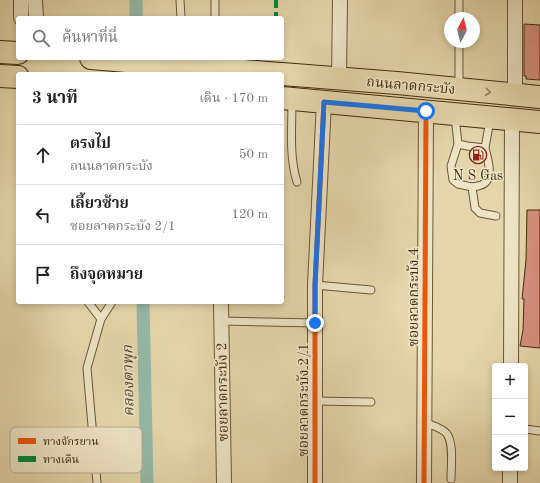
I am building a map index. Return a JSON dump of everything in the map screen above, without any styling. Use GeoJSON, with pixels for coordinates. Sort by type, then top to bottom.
{"type":"FeatureCollection","features":[{"type":"Feature","properties":{"kind":"main road"},"geometry":{"type":"LineString","coordinates":[[0,52],[16,53]]}},
{"type":"Feature","properties":{"kind":"main road","name":"ถนนลาดกระบัง"},"geometry":{"type":"LineString","coordinates":[[116,60],[260,72]]}},
{"type":"Feature","properties":{"kind":"main road","name":"ถนนลาดกระบัง"},"geometry":{"type":"LineString","coordinates":[[284,74],[540,97]]}},
{"type":"Feature","properties":{"kind":"main road"},"geometry":{"type":"LineString","coordinates":[[0,76],[16,77]]}},
{"type":"Feature","properties":{"kind":"main road","name":"ถนนลาดกระบัง"},"geometry":{"type":"LineString","coordinates":[[287,98],[540,122]]}},
{"type":"Feature","properties":{"kind":"street"},"geometry":{"type":"LineString","coordinates":[[21,0],[21,16]]}},
{"type":"Feature","properties":{"kind":"street"},"geometry":{"type":"LineString","coordinates":[[35,0],[36,16]]}},
{"type":"Feature","properties":{"kind":"street"},"geometry":{"type":"LineString","coordinates":[[339,79],[340,0]]}},
{"type":"Feature","properties":{"kind":"street"},"geometry":{"type":"LineString","coordinates":[[515,0],[515,95]]}},
{"type":"Feature","properties":{"kind":"street","name":"ซอยลาดกระบัง 2/1"},"geometry":{"type":"LineString","coordinates":[[315,483],[315,285],[324,102]]}},
{"type":"Feature","properties":{"kind":"street","name":"ซอยลาดกระบัง 4"},"geometry":{"type":"LineString","coordinates":[[424,483],[426,111]]}},
{"type":"Feature","properties":{"kind":"street"},"geometry":{"type":"LineString","coordinates":[[511,363],[512,120]]}},
{"type":"Feature","properties":{"kind":"street","name":"ซอยลาดกระบัง 2"},"geometry":{"type":"LineString","coordinates":[[221,304],[224,483]]}},
{"type":"Feature","properties":{"kind":"street"},"geometry":{"type":"LineString","coordinates":[[510,471],[510,483]]}},
{"type":"Feature","properties":{"kind":"lane"},"geometry":{"type":"LineString","coordinates":[[180,0],[180,16]]}},
{"type":"Feature","properties":{"kind":"lane"},"geometry":{"type":"LineString","coordinates":[[215,0],[215,16]]}},
{"type":"Feature","properties":{"kind":"lane"},"geometry":{"type":"LineString","coordinates":[[459,0],[459,12]]}},
{"type":"Feature","properties":{"kind":"lane"},"geometry":{"type":"LineString","coordinates":[[459,48],[459,89]]}},
{"type":"Feature","properties":{"kind":"lane"},"geometry":{"type":"LineString","coordinates":[[287,98],[292,155],[297,182]]}},
{"type":"Feature","properties":{"kind":"lane"},"geometry":{"type":"LineString","coordinates":[[455,114],[458,144],[451,166],[453,180],[458,184],[472,187],[482,185],[487,181],[489,175],[485,148],[490,118]]}},
{"type":"Feature","properties":{"kind":"lane"},"geometry":{"type":"LineString","coordinates":[[458,144],[485,148]]}},
{"type":"Feature","properties":{"kind":"lane"},"geometry":{"type":"LineString","coordinates":[[472,187],[475,208],[480,213],[496,216]]}},
{"type":"Feature","properties":{"kind":"lane"},"geometry":{"type":"LineString","coordinates":[[315,285],[371,290]]}},
{"type":"Feature","properties":{"kind":"lane"},"geometry":{"type":"LineString","coordinates":[[90,304],[101,319]]}},
{"type":"Feature","properties":{"kind":"lane"},"geometry":{"type":"LineString","coordinates":[[92,427],[87,368],[101,319],[111,304]]}},
{"type":"Feature","properties":{"kind":"lane"},"geometry":{"type":"LineString","coordinates":[[221,321],[315,323]]}},
{"type":"Feature","properties":{"kind":"lane"},"geometry":{"type":"LineString","coordinates":[[315,401],[371,402]]}},
{"type":"Feature","properties":{"kind":"lane"},"geometry":{"type":"LineString","coordinates":[[424,422],[447,433],[451,452],[451,479]]}},
{"type":"Feature","properties":{"kind":"lane"},"geometry":{"type":"LineString","coordinates":[[528,429],[540,431]]}},
{"type":"Feature","properties":{"kind":"lane"},"geometry":{"type":"LineString","coordinates":[[96,473],[97,483]]}},
{"type":"Feature","properties":{"kind":"building"},"geometry":{"type":"Polygon","coordinates":[[[524,24],[540,25],[540,80],[526,79],[526,76],[524,76],[524,24]]]}},
{"type":"Feature","properties":{"kind":"building"},"geometry":{"type":"Polygon","coordinates":[[[527,210],[540,210],[540,348],[520,346],[523,330],[524,299],[522,299],[526,260],[527,210]]]}},
{"type":"Feature","properties":{"kind":"waterway","name":"คลองตาพุก"},"geometry":{"type":"LineString","coordinates":[[136,0],[136,16]]}},
{"type":"Feature","properties":{"kind":"waterway","name":"คลองตาพุก"},"geometry":{"type":"LineString","coordinates":[[143,304],[147,483]]}},
{"type":"Feature","properties":{"kind":"marked path"},"geometry":{"type":"LineString","coordinates":[[276,0],[276,16]]}},
{"type":"Feature","properties":{"kind":"cycle path"},"geometry":{"type":"LineString","coordinates":[[315,483],[315,285],[324,102]]}},
{"type":"Feature","properties":{"kind":"cycle path"},"geometry":{"type":"LineString","coordinates":[[424,483],[426,111]]}},
{"type":"Feature","properties":{"kind":"place","name":"N S Gas"},"geometry":{"type":"Point","coordinates":[478,155]}},
{"type":"Feature","properties":{"kind":"route"},"geometry":{"type":"LineString","coordinates":[[315,323],[315,285],[324,102],[426,111]]}}]}
